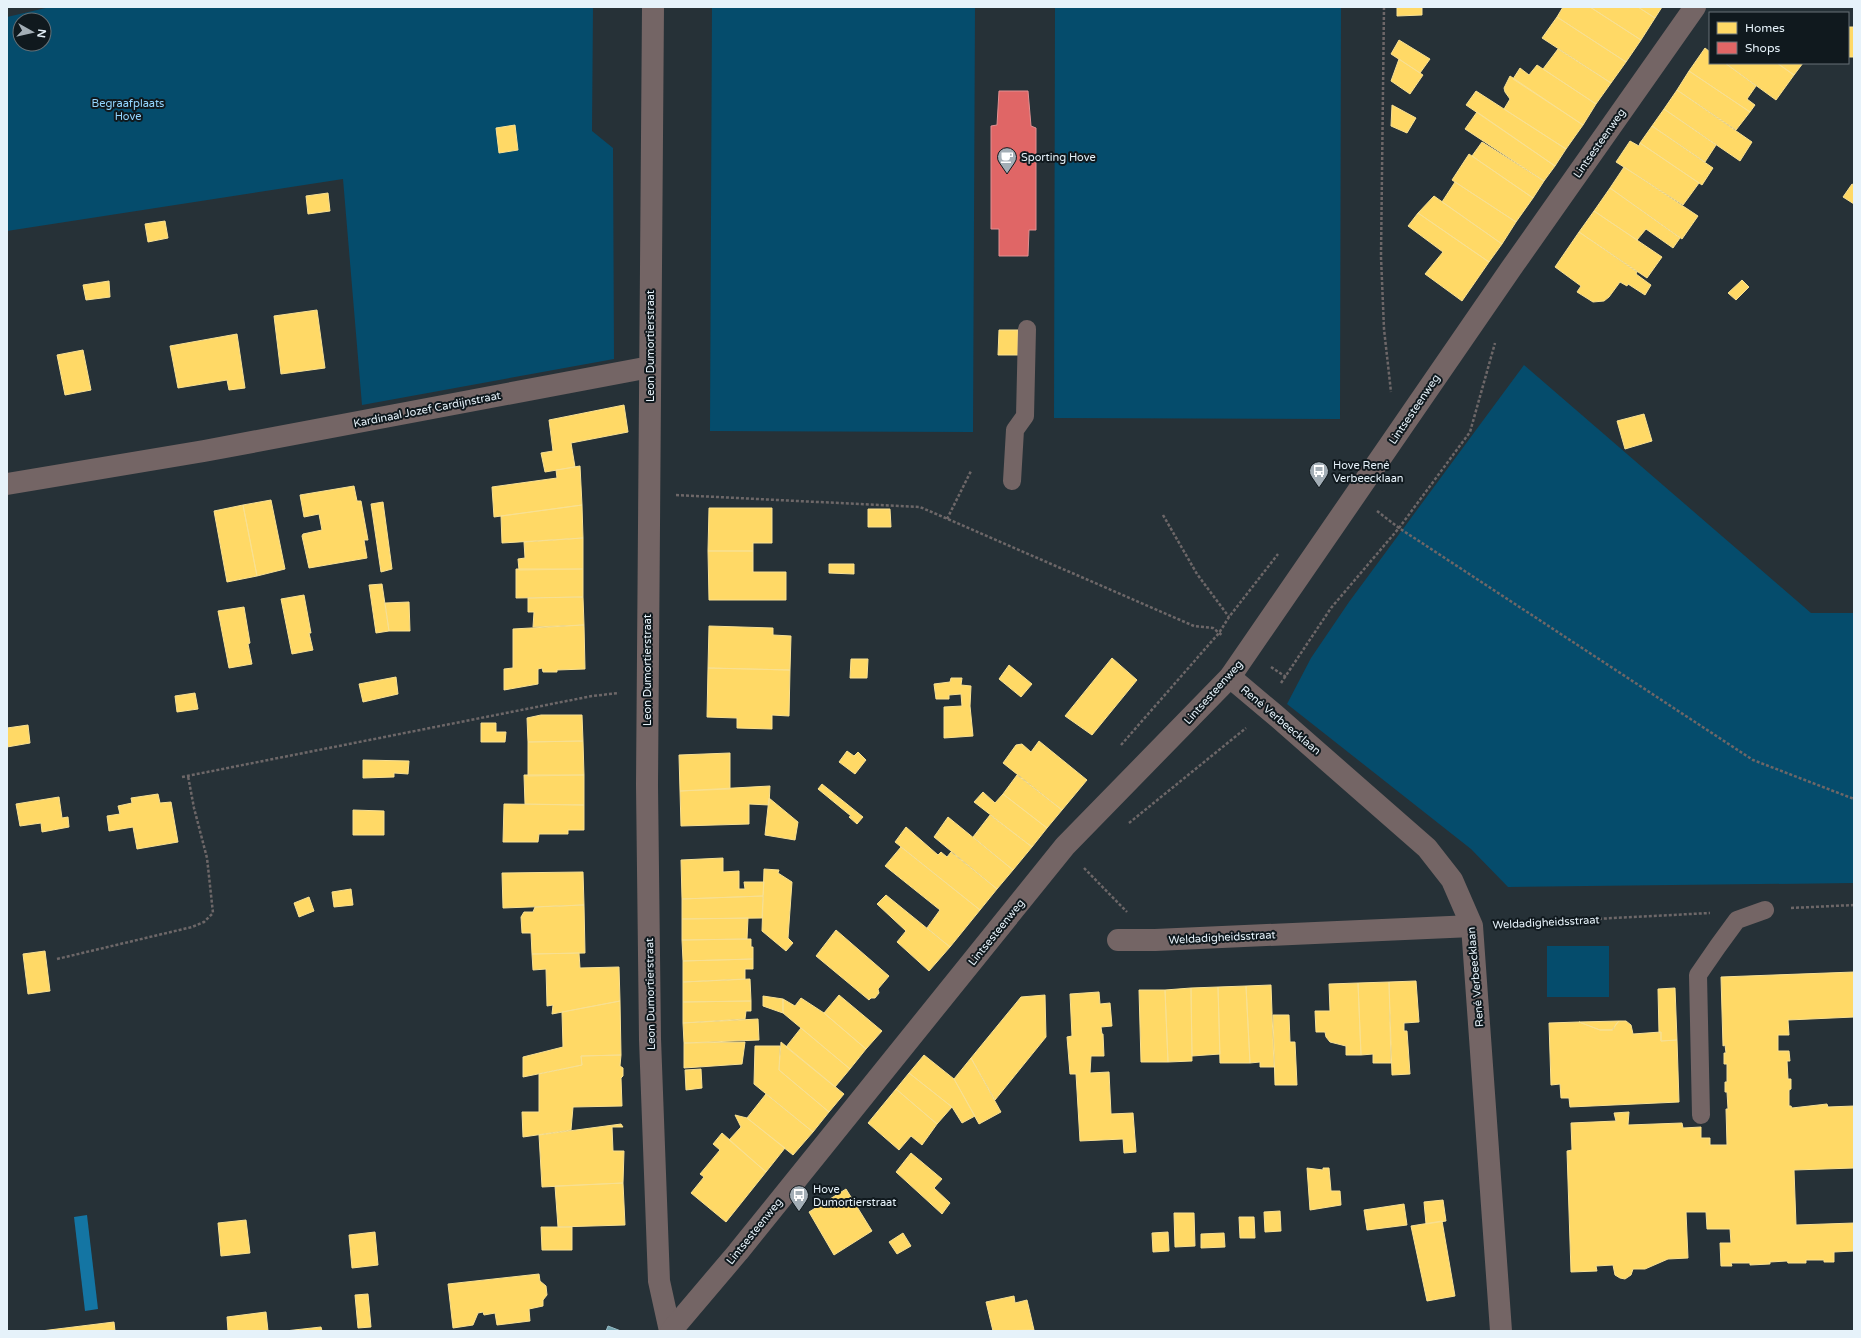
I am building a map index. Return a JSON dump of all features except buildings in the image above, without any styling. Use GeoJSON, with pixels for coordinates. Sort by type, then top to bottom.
{"type":"FeatureCollection","features":[{"type":"Feature","properties":{"kind":"street","name":"Leon Dumortierstraat"},"geometry":{"type":"LineString","coordinates":[[653,7],[650,494],[647,690],[650,1046],[659,1281],[670,1331]]}},
{"type":"Feature","properties":{"kind":"street","name":"Lintsesteenweg"},"geometry":{"type":"LineString","coordinates":[[670,1331],[738,1252],[1065,846],[1230,677],[1510,270],[1695,7]]}},
{"type":"Feature","properties":{"kind":"street","name":"Kardinaal Jozef Cardijnstraat"},"geometry":{"type":"LineString","coordinates":[[7,484],[204,451],[650,367]]}},
{"type":"Feature","properties":{"kind":"street","name":"René Verbeecklaan"},"geometry":{"type":"LineString","coordinates":[[1230,677],[1427,848],[1452,880],[1472,926],[1501,1331]]}},
{"type":"Feature","properties":{"kind":"street","name":"Weldadigheidsstraat"},"geometry":{"type":"LineString","coordinates":[[1118,940],[1155,940],[1472,926]]}},
{"type":"Feature","properties":{"kind":"lane"},"geometry":{"type":"LineString","coordinates":[[1012,481],[1015,430],[1025,416],[1027,329]]}},
{"type":"Feature","properties":{"kind":"lane"},"geometry":{"type":"LineString","coordinates":[[1702,1115],[1698,975],[1738,920],[1765,910]]}},
{"type":"Feature","properties":{"kind":"path"},"geometry":{"type":"LineString","coordinates":[[1384,7],[1381,257],[1384,329],[1391,399]]}},
{"type":"Feature","properties":{"kind":"path"},"geometry":{"type":"LineString","coordinates":[[1286,677],[1331,608],[1399,528],[1470,432],[1495,342]]}},
{"type":"Feature","properties":{"kind":"path"},"geometry":{"type":"LineString","coordinates":[[947,518],[971,471]]}},
{"type":"Feature","properties":{"kind":"path"},"geometry":{"type":"LineString","coordinates":[[650,494],[920,507],[1194,626],[1213,628],[1219,633]]}},
{"type":"Feature","properties":{"kind":"path"},"geometry":{"type":"LineString","coordinates":[[1163,515],[1197,574],[1228,617]]}},
{"type":"Feature","properties":{"kind":"path"},"geometry":{"type":"LineString","coordinates":[[1399,528],[1753,760],[1854,799]]}},
{"type":"Feature","properties":{"kind":"path"},"geometry":{"type":"LineString","coordinates":[[182,777],[592,696],[647,690]]}},
{"type":"Feature","properties":{"kind":"path"},"geometry":{"type":"LineString","coordinates":[[1125,827],[1254,721],[1265,706]]}},
{"type":"Feature","properties":{"kind":"path"},"geometry":{"type":"LineString","coordinates":[[57,959],[192,927],[204,922],[212,913],[207,858],[194,808],[188,776]]}},
{"type":"Feature","properties":{"kind":"path"},"geometry":{"type":"LineString","coordinates":[[1065,846],[1089,874],[1155,940]]}},
{"type":"Feature","properties":{"kind":"path"},"geometry":{"type":"LineString","coordinates":[[1765,910],[1854,905]]}},
{"type":"Feature","properties":{"kind":"path","name":"Weldadigheidsstraat"},"geometry":{"type":"LineString","coordinates":[[1472,926],[1717,912]]}},
{"type":"Feature","properties":{"kind":"green space","name":"Begraafplaats Hove"},"geometry":{"type":"Polygon","coordinates":[[[50,7],[593,7],[592,131],[613,148],[614,359],[362,405],[343,179],[7,231],[7,17],[12,16],[12,52],[52,52],[52,12],[28,12],[50,7]]]}},
{"type":"Feature","properties":{"kind":"green space"},"geometry":{"type":"Polygon","coordinates":[[[712,7],[975,7],[973,432],[710,431],[712,7]]]}},
{"type":"Feature","properties":{"kind":"green space"},"geometry":{"type":"Polygon","coordinates":[[[1055,7],[1341,7],[1340,419],[1054,418],[1055,7]]]}},
{"type":"Feature","properties":{"kind":"green space"},"geometry":{"type":"Polygon","coordinates":[[[1524,365],[1811,613],[1854,613],[1854,883],[1508,887],[1471,849],[1287,704],[1311,658],[1349,602],[1524,365]]]}},
{"type":"Feature","properties":{"kind":"green space"},"geometry":{"type":"Polygon","coordinates":[[[1547,946],[1609,946],[1609,997],[1547,997],[1547,946]]]}},
{"type":"Feature","properties":{"kind":"shaded area"},"geometry":{"type":"Polygon","coordinates":[[[87,1215],[98,1309],[85,1311],[74,1217],[87,1215]]]}},
{"type":"Feature","properties":{"kind":"place","name":"Sporting Hove"},"geometry":{"type":"Point","coordinates":[1007,174]}},
{"type":"Feature","properties":{"kind":"place","name":"Hove René Verbeecklaan"},"geometry":{"type":"Point","coordinates":[1319,488]}},
{"type":"Feature","properties":{"kind":"place","name":"Hove Dumortierstraat"},"geometry":{"type":"Point","coordinates":[799,1212]}}]}
